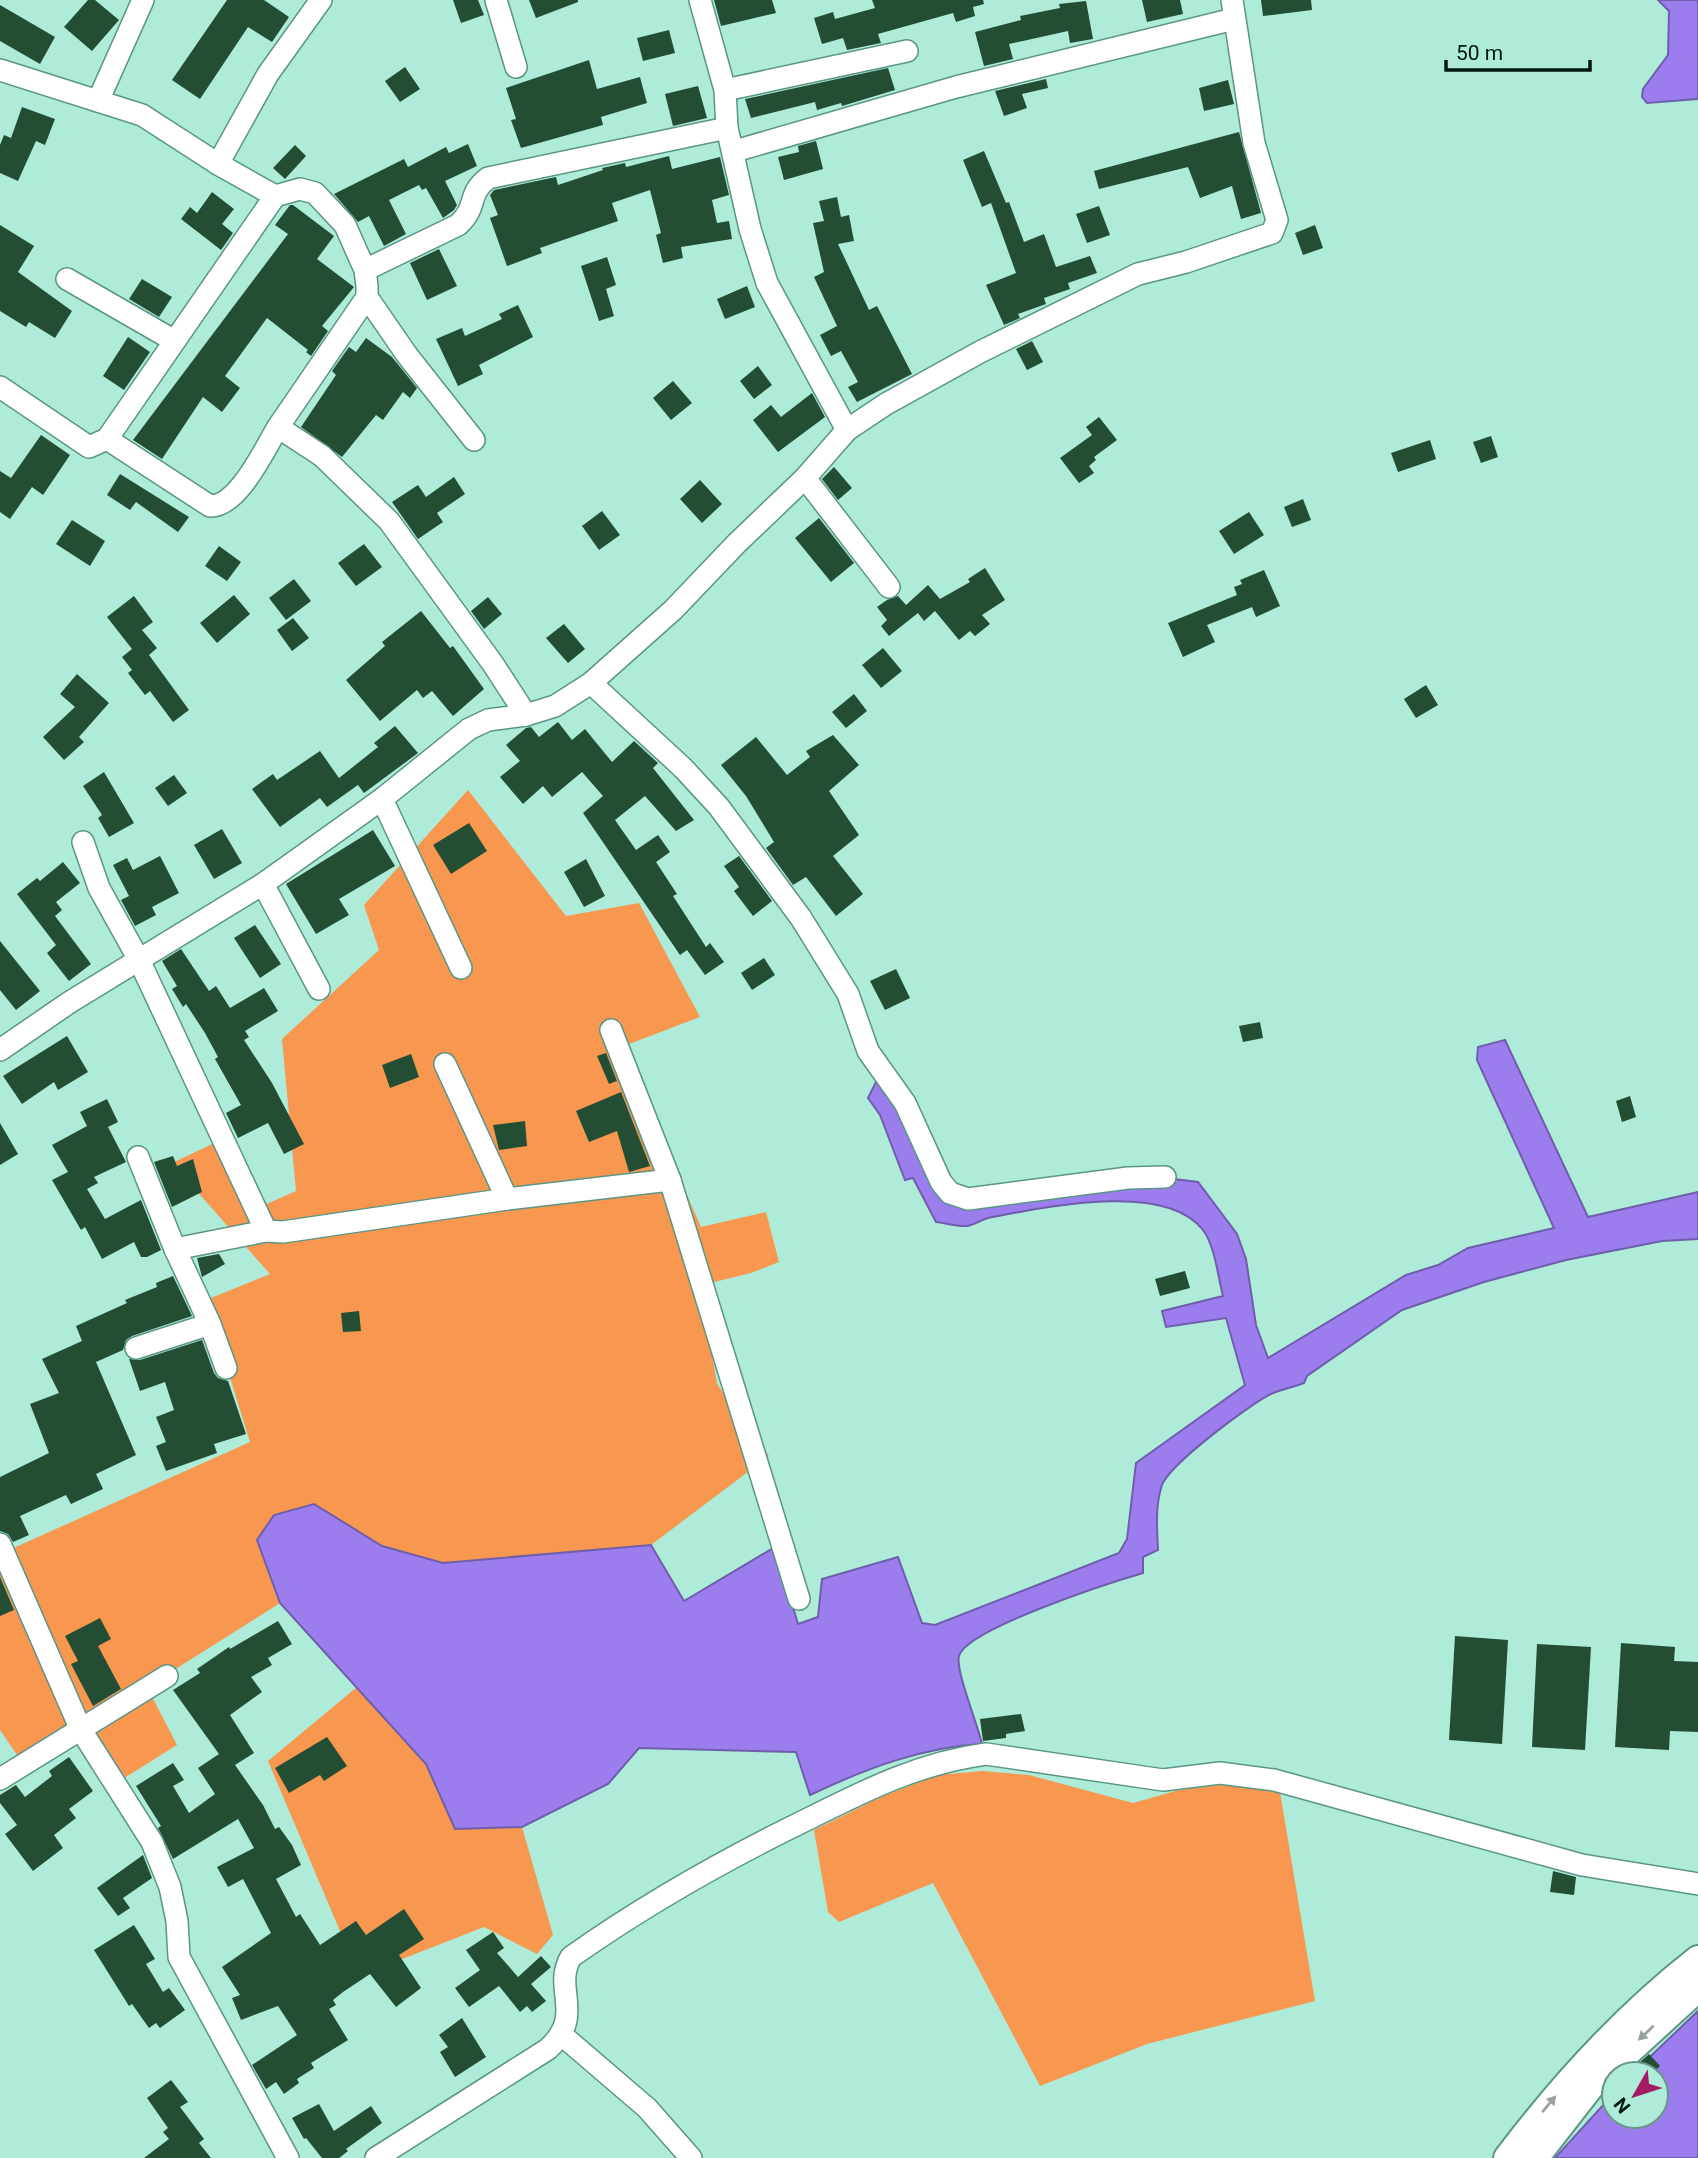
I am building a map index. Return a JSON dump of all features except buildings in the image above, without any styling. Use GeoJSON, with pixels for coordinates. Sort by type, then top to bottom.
{"type":"FeatureCollection","features":[{"type":"Feature","properties":{"kind":"street"},"geometry":{"type":"LineString","coordinates":[[98,101],[143,0]]}},
{"type":"Feature","properties":{"kind":"street"},"geometry":{"type":"LineString","coordinates":[[218,164],[268,74],[321,0]]}},
{"type":"Feature","properties":{"kind":"street"},"geometry":{"type":"LineString","coordinates":[[496,0],[516,67]]}},
{"type":"Feature","properties":{"kind":"street"},"geometry":{"type":"LineString","coordinates":[[700,0],[724,90],[727,128],[735,152],[750,229],[767,283],[847,430]]}},
{"type":"Feature","properties":{"kind":"street"},"geometry":{"type":"LineString","coordinates":[[0,1050],[263,884],[382,799],[469,729],[488,720],[526,715],[555,706],[592,683],[673,610],[805,478],[847,430],[886,404],[979,352],[1138,274],[1186,262],[1272,233],[1277,227],[1254,143],[1233,10],[735,152]]}},
{"type":"Feature","properties":{"kind":"street"},"geometry":{"type":"LineString","coordinates":[[724,90],[907,51]]}},
{"type":"Feature","properties":{"kind":"street"},"geometry":{"type":"LineString","coordinates":[[0,70],[142,115],[218,164],[275,196]]}},
{"type":"Feature","properties":{"kind":"street"},"geometry":{"type":"LineString","coordinates":[[365,270],[458,225],[470,214],[478,186],[488,178],[727,128]]}},
{"type":"Feature","properties":{"kind":"street"},"geometry":{"type":"LineString","coordinates":[[0,387],[89,447],[107,439],[275,196],[300,189],[315,193],[345,225],[365,270],[367,297],[407,355],[474,440]]}},
{"type":"Feature","properties":{"kind":"street"},"geometry":{"type":"LineString","coordinates":[[67,279],[173,340]]}},
{"type":"Feature","properties":{"kind":"street"},"geometry":{"type":"LineString","coordinates":[[107,439],[210,506],[219,506],[239,489],[367,297]]}},
{"type":"Feature","properties":{"kind":"street"},"geometry":{"type":"LineString","coordinates":[[278,427],[322,456],[389,521],[494,664],[526,715]]}},
{"type":"Feature","properties":{"kind":"street"},"geometry":{"type":"LineString","coordinates":[[805,478],[889,587]]}},
{"type":"Feature","properties":{"kind":"street"},"geometry":{"type":"LineString","coordinates":[[592,683],[683,768],[719,807],[801,918],[848,993],[868,1051],[905,1103],[941,1182],[950,1193],[968,1199],[1128,1178],[1164,1177]]}},
{"type":"Feature","properties":{"kind":"street"},"geometry":{"type":"LineString","coordinates":[[382,799],[461,968]]}},
{"type":"Feature","properties":{"kind":"street"},"geometry":{"type":"LineString","coordinates":[[83,842],[99,888],[139,960],[266,1231]]}},
{"type":"Feature","properties":{"kind":"street"},"geometry":{"type":"LineString","coordinates":[[263,884],[319,989]]}},
{"type":"Feature","properties":{"kind":"street"},"geometry":{"type":"LineString","coordinates":[[611,1030],[670,1180],[799,1599]]}},
{"type":"Feature","properties":{"kind":"street"},"geometry":{"type":"LineString","coordinates":[[445,1064],[507,1199]]}},
{"type":"Feature","properties":{"kind":"street"},"geometry":{"type":"LineString","coordinates":[[138,1157],[226,1367]]}},
{"type":"Feature","properties":{"kind":"street"},"geometry":{"type":"LineString","coordinates":[[175,1249],[266,1231],[283,1232],[507,1199],[670,1180]]}},
{"type":"Feature","properties":{"kind":"street"},"geometry":{"type":"LineString","coordinates":[[136,1348],[210,1324]]}},
{"type":"Feature","properties":{"kind":"street"},"geometry":{"type":"LineString","coordinates":[[0,1544],[82,1730],[152,1842],[170,1886],[177,1921],[179,1957],[288,2158]]}},
{"type":"Feature","properties":{"kind":"street"},"geometry":{"type":"LineString","coordinates":[[0,1779],[167,1676]]}},
{"type":"Feature","properties":{"kind":"street"},"geometry":{"type":"LineString","coordinates":[[376,2158],[548,2049],[563,2036],[568,2006],[567,1964],[571,1957],[619,1923],[718,1863],[893,1777],[957,1758],[986,1754],[1163,1780],[1220,1773],[1274,1780],[1582,1865],[1698,1884]]}},
{"type":"Feature","properties":{"kind":"street"},"geometry":{"type":"LineString","coordinates":[[1507,2158],[1567,2082],[1604,2043],[1635,2012],[1698,1959]]}},
{"type":"Feature","properties":{"kind":"street"},"geometry":{"type":"LineString","coordinates":[[1535,2158],[1591,2086],[1698,1988]]}},
{"type":"Feature","properties":{"kind":"street"},"geometry":{"type":"LineString","coordinates":[[563,2036],[598,2069],[647,2108],[691,2158]]}},
{"type":"Feature","properties":{"kind":"shaded area"},"geometry":{"type":"Polygon","coordinates":[[[1658,0],[1698,0],[1698,99],[1647,103],[1642,97],[1643,89],[1668,55],[1669,11],[1658,0]]]}},
{"type":"Feature","properties":{"kind":"shaded area"},"geometry":{"type":"Polygon","coordinates":[[[468,790],[566,916],[639,903],[700,1017],[616,1049],[669,1154],[701,1227],[766,1212],[779,1262],[751,1273],[706,1284],[709,1335],[717,1384],[769,1456],[651,1545],[443,1563],[382,1546],[314,1504],[257,1540],[280,1603],[147,1687],[177,1745],[113,1785],[85,1733],[26,1768],[0,1730],[0,1554],[250,1442],[206,1300],[270,1274],[172,1163],[225,1138],[262,1206],[296,1191],[282,1039],[379,950],[364,905],[468,790]]]}},
{"type":"Feature","properties":{"kind":"shaded area"},"geometry":{"type":"Polygon","coordinates":[[[1505,1040],[1588,1217],[1698,1192],[1698,1239],[1662,1241],[1566,1260],[1484,1282],[1402,1310],[1307,1376],[1304,1383],[1262,1399],[1212,1435],[1168,1475],[1162,1485],[1157,1509],[1158,1550],[1143,1557],[1143,1573],[1012,1620],[968,1645],[959,1656],[963,1685],[982,1744],[938,1750],[894,1761],[810,1795],[796,1752],[639,1748],[608,1784],[522,1827],[455,1829],[426,1764],[280,1603],[257,1540],[274,1515],[314,1504],[382,1546],[443,1563],[651,1545],[684,1601],[775,1547],[798,1624],[818,1617],[822,1579],[898,1557],[922,1623],[935,1625],[1119,1553],[1127,1539],[1136,1463],[1245,1385],[1226,1318],[1166,1327],[1162,1311],[1223,1296],[1207,1237],[1203,1230],[1185,1215],[1161,1206],[1133,1202],[1070,1204],[988,1218],[967,1226],[936,1222],[913,1178],[905,1180],[880,1115],[868,1098],[878,1078],[892,1090],[940,1191],[1166,1178],[1198,1182],[1237,1234],[1246,1259],[1256,1325],[1268,1358],[1406,1275],[1438,1265],[1468,1248],[1554,1228],[1477,1060],[1478,1047],[1505,1040]]]}},
{"type":"Feature","properties":{"kind":"shaded area"},"geometry":{"type":"Polygon","coordinates":[[[357,1687],[427,1764],[455,1829],[522,1827],[553,1935],[537,1954],[484,1927],[359,1976],[268,1761],[357,1687]]]}},
{"type":"Feature","properties":{"kind":"shaded area"},"geometry":{"type":"Polygon","coordinates":[[[982,1771],[1029,1775],[1133,1803],[1179,1790],[1221,1785],[1280,1792],[1315,2001],[1147,2044],[1040,2086],[933,1883],[839,1922],[828,1912],[814,1830],[883,1796],[938,1775],[982,1771]]]}},
{"type":"Feature","properties":{"kind":"shaded area"},"geometry":{"type":"Polygon","coordinates":[[[1698,2011],[1698,2158],[1555,2158],[1600,2108],[1600,2130],[1670,2130],[1670,2060],[1647,2060],[1698,2011]]]}}]}
